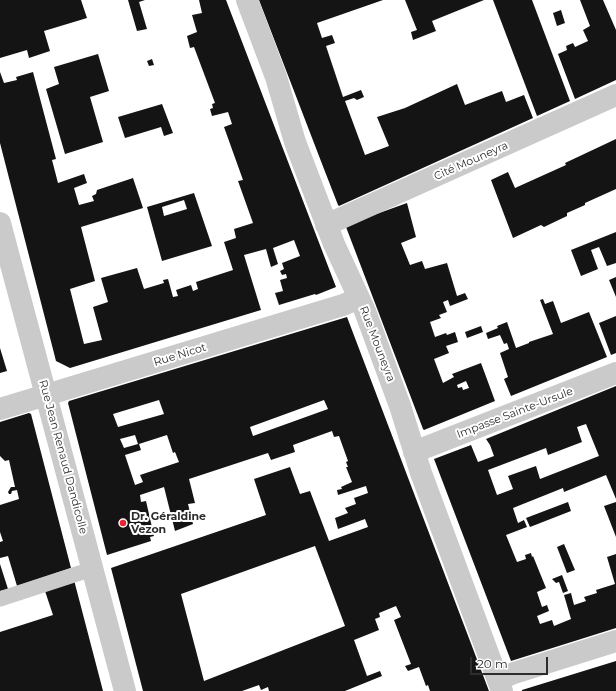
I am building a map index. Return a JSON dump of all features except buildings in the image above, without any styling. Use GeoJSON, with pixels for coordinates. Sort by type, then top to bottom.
{"type":"FeatureCollection","features":[{"type":"Feature","properties":{"kind":"street","name":"Rue Mouneyra"},"geometry":{"type":"LineString","coordinates":[[247,0],[276,77],[295,142],[326,225],[365,311],[400,406],[414,452],[500,685]]}},
{"type":"Feature","properties":{"kind":"street","name":"Cité Mouneyra"},"geometry":{"type":"LineString","coordinates":[[326,225],[616,95]]}},
{"type":"Feature","properties":{"kind":"street","name":"Rue Jean Renaud Dandicolle"},"geometry":{"type":"LineString","coordinates":[[0,223],[125,691]]}},
{"type":"Feature","properties":{"kind":"street","name":"Rue Nicot"},"geometry":{"type":"LineString","coordinates":[[0,409],[343,305],[359,298]]}},
{"type":"Feature","properties":{"kind":"street","name":"Impasse Sainte-Ursule"},"geometry":{"type":"LineString","coordinates":[[414,452],[616,373]]}},
{"type":"Feature","properties":{"kind":"street"},"geometry":{"type":"LineString","coordinates":[[500,685],[514,674],[616,642]]}},
{"type":"Feature","properties":{"kind":"lane"},"geometry":{"type":"LineString","coordinates":[[0,599],[92,569]]}},
{"type":"Feature","properties":{"kind":"place","name":"Dr. Géraldine Vezon"},"geometry":{"type":"Point","coordinates":[123,523]}}]}
